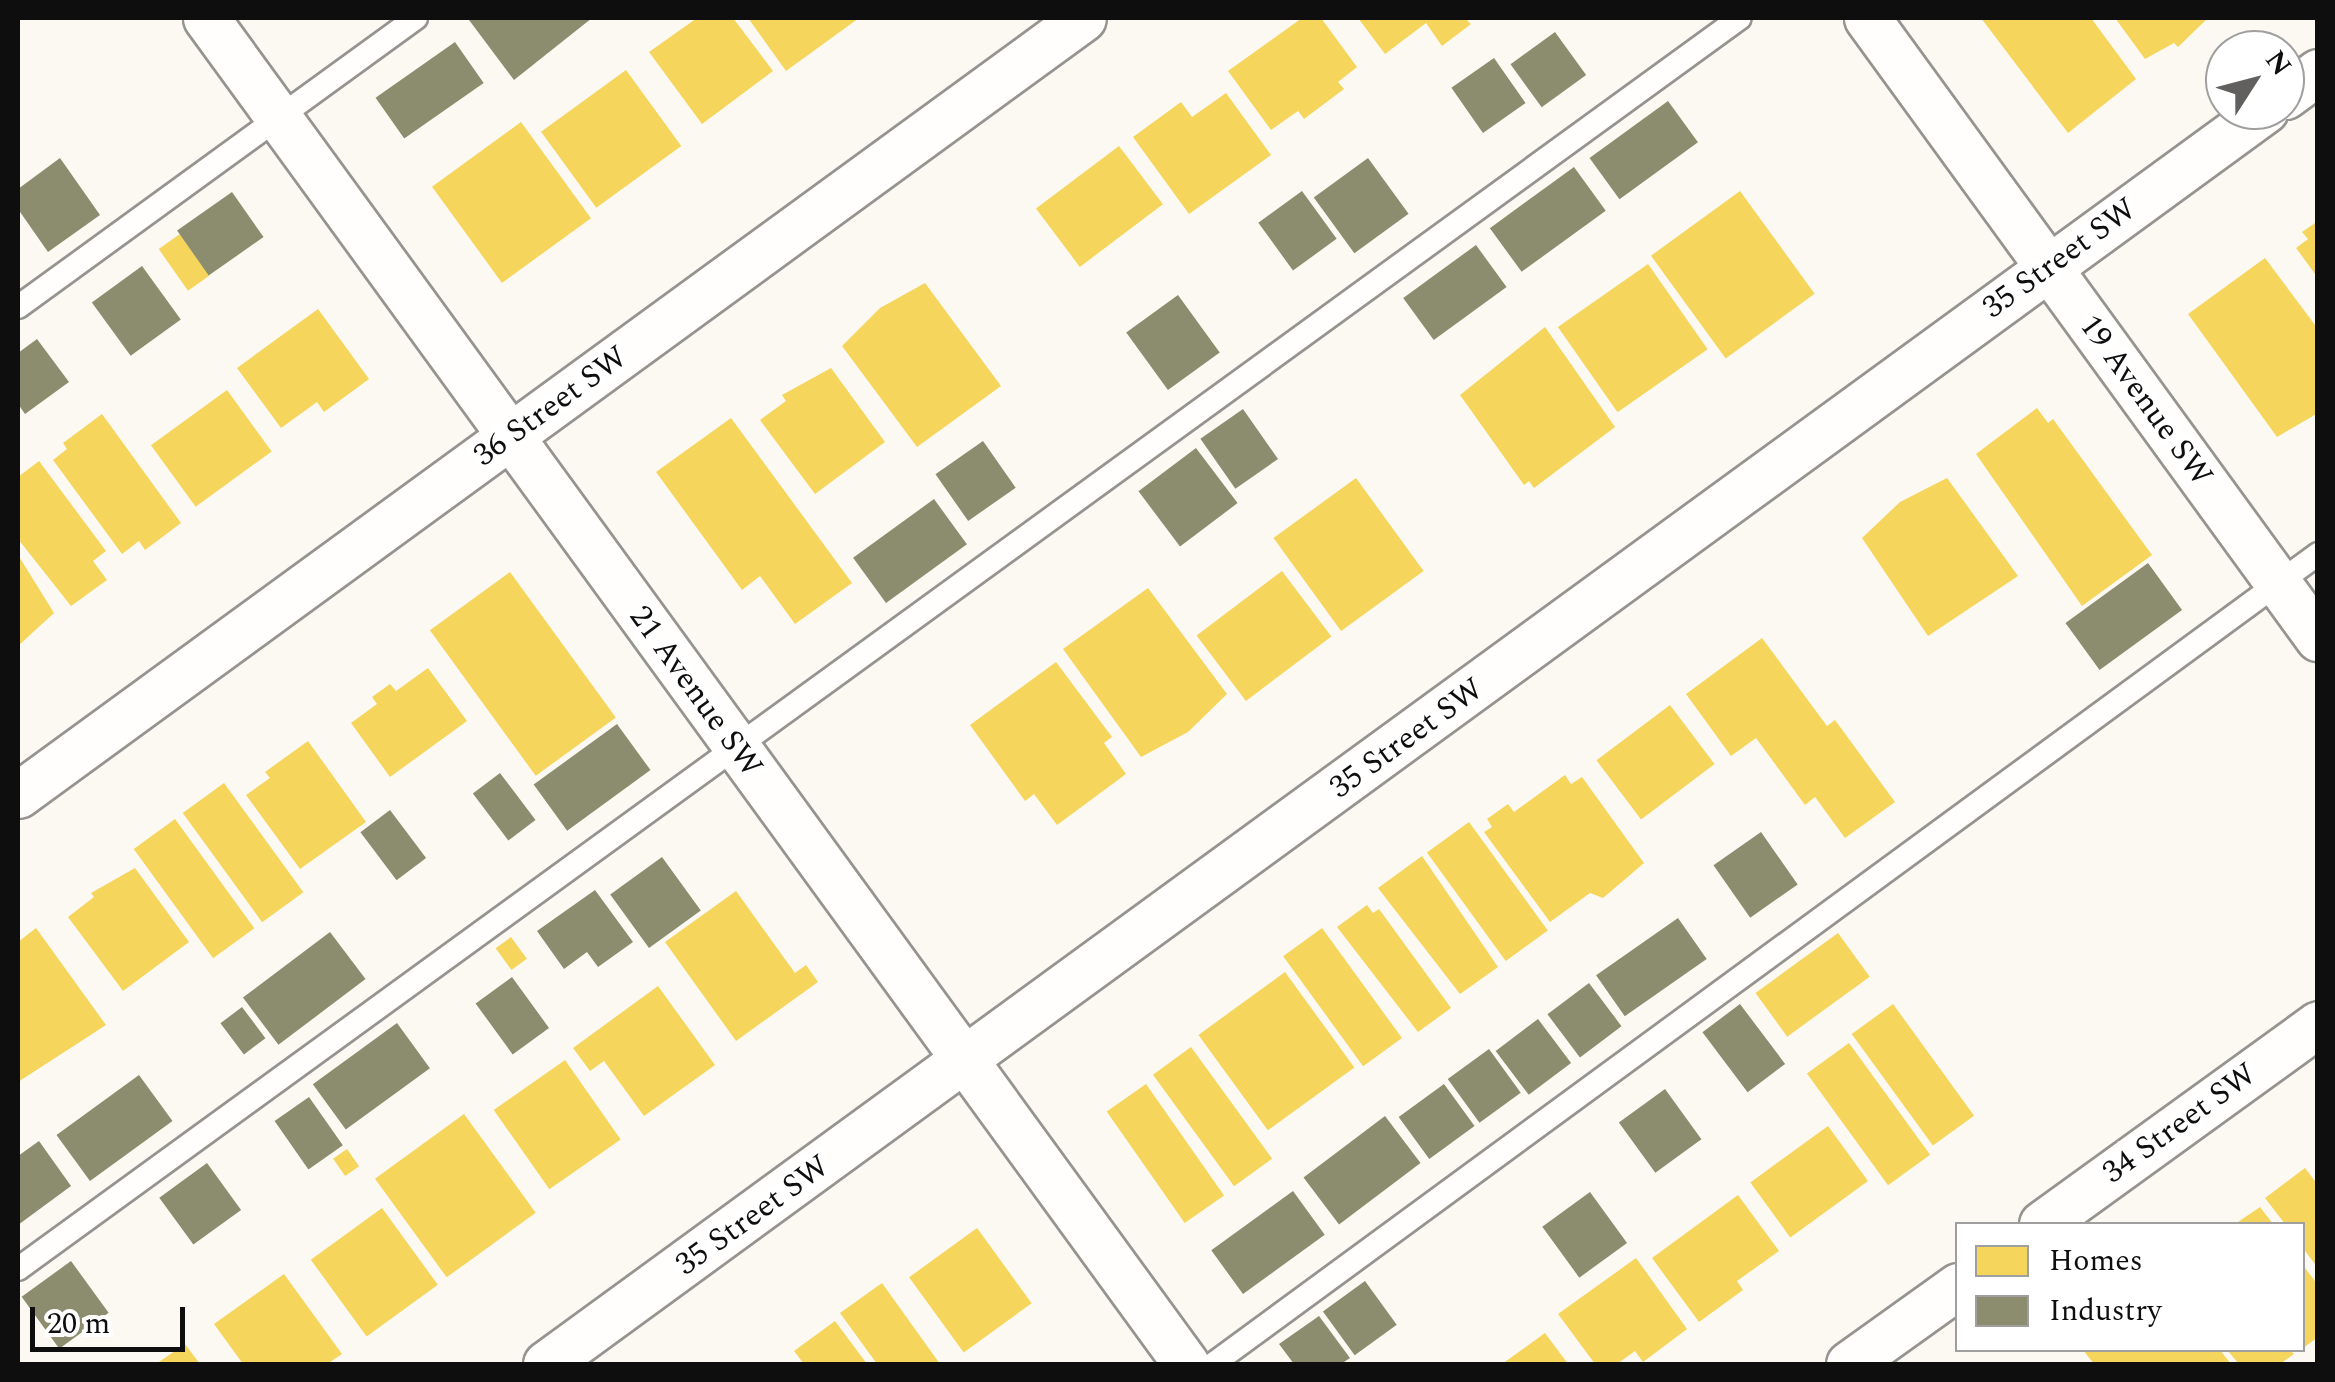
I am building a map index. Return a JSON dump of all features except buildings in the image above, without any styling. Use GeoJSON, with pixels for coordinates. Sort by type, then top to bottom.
{"type":"FeatureCollection","features":[{"type":"Feature","properties":{"kind":"street","name":"21 Avenue SW"},"geometry":{"type":"LineString","coordinates":[[206,18],[1186,1364]]}},
{"type":"Feature","properties":{"kind":"street","name":"36 Street SW"},"geometry":{"type":"LineString","coordinates":[[18,794],[1083,18]]}},
{"type":"Feature","properties":{"kind":"street","name":"19 Avenue SW"},"geometry":{"type":"LineString","coordinates":[[1867,18],[2318,638]]}},
{"type":"Feature","properties":{"kind":"street","name":"35 Street SW"},"geometry":{"type":"LineString","coordinates":[[546,1364],[966,1062],[2237,130]]}},
{"type":"Feature","properties":{"kind":"street","name":"34 Street SW"},"geometry":{"type":"LineString","coordinates":[[2045,1222],[2318,1024]]}},
{"type":"Feature","properties":{"kind":"street"},"geometry":{"type":"LineString","coordinates":[[1849,1364],[1955,1288]]}},
{"type":"Feature","properties":{"kind":"lane"},"geometry":{"type":"LineString","coordinates":[[18,307],[416,18]]}},
{"type":"Feature","properties":{"kind":"lane"},"geometry":{"type":"LineString","coordinates":[[18,1268],[1740,18]]}},
{"type":"Feature","properties":{"kind":"lane"},"geometry":{"type":"LineString","coordinates":[[1213,1364],[2318,554]]}}]}
